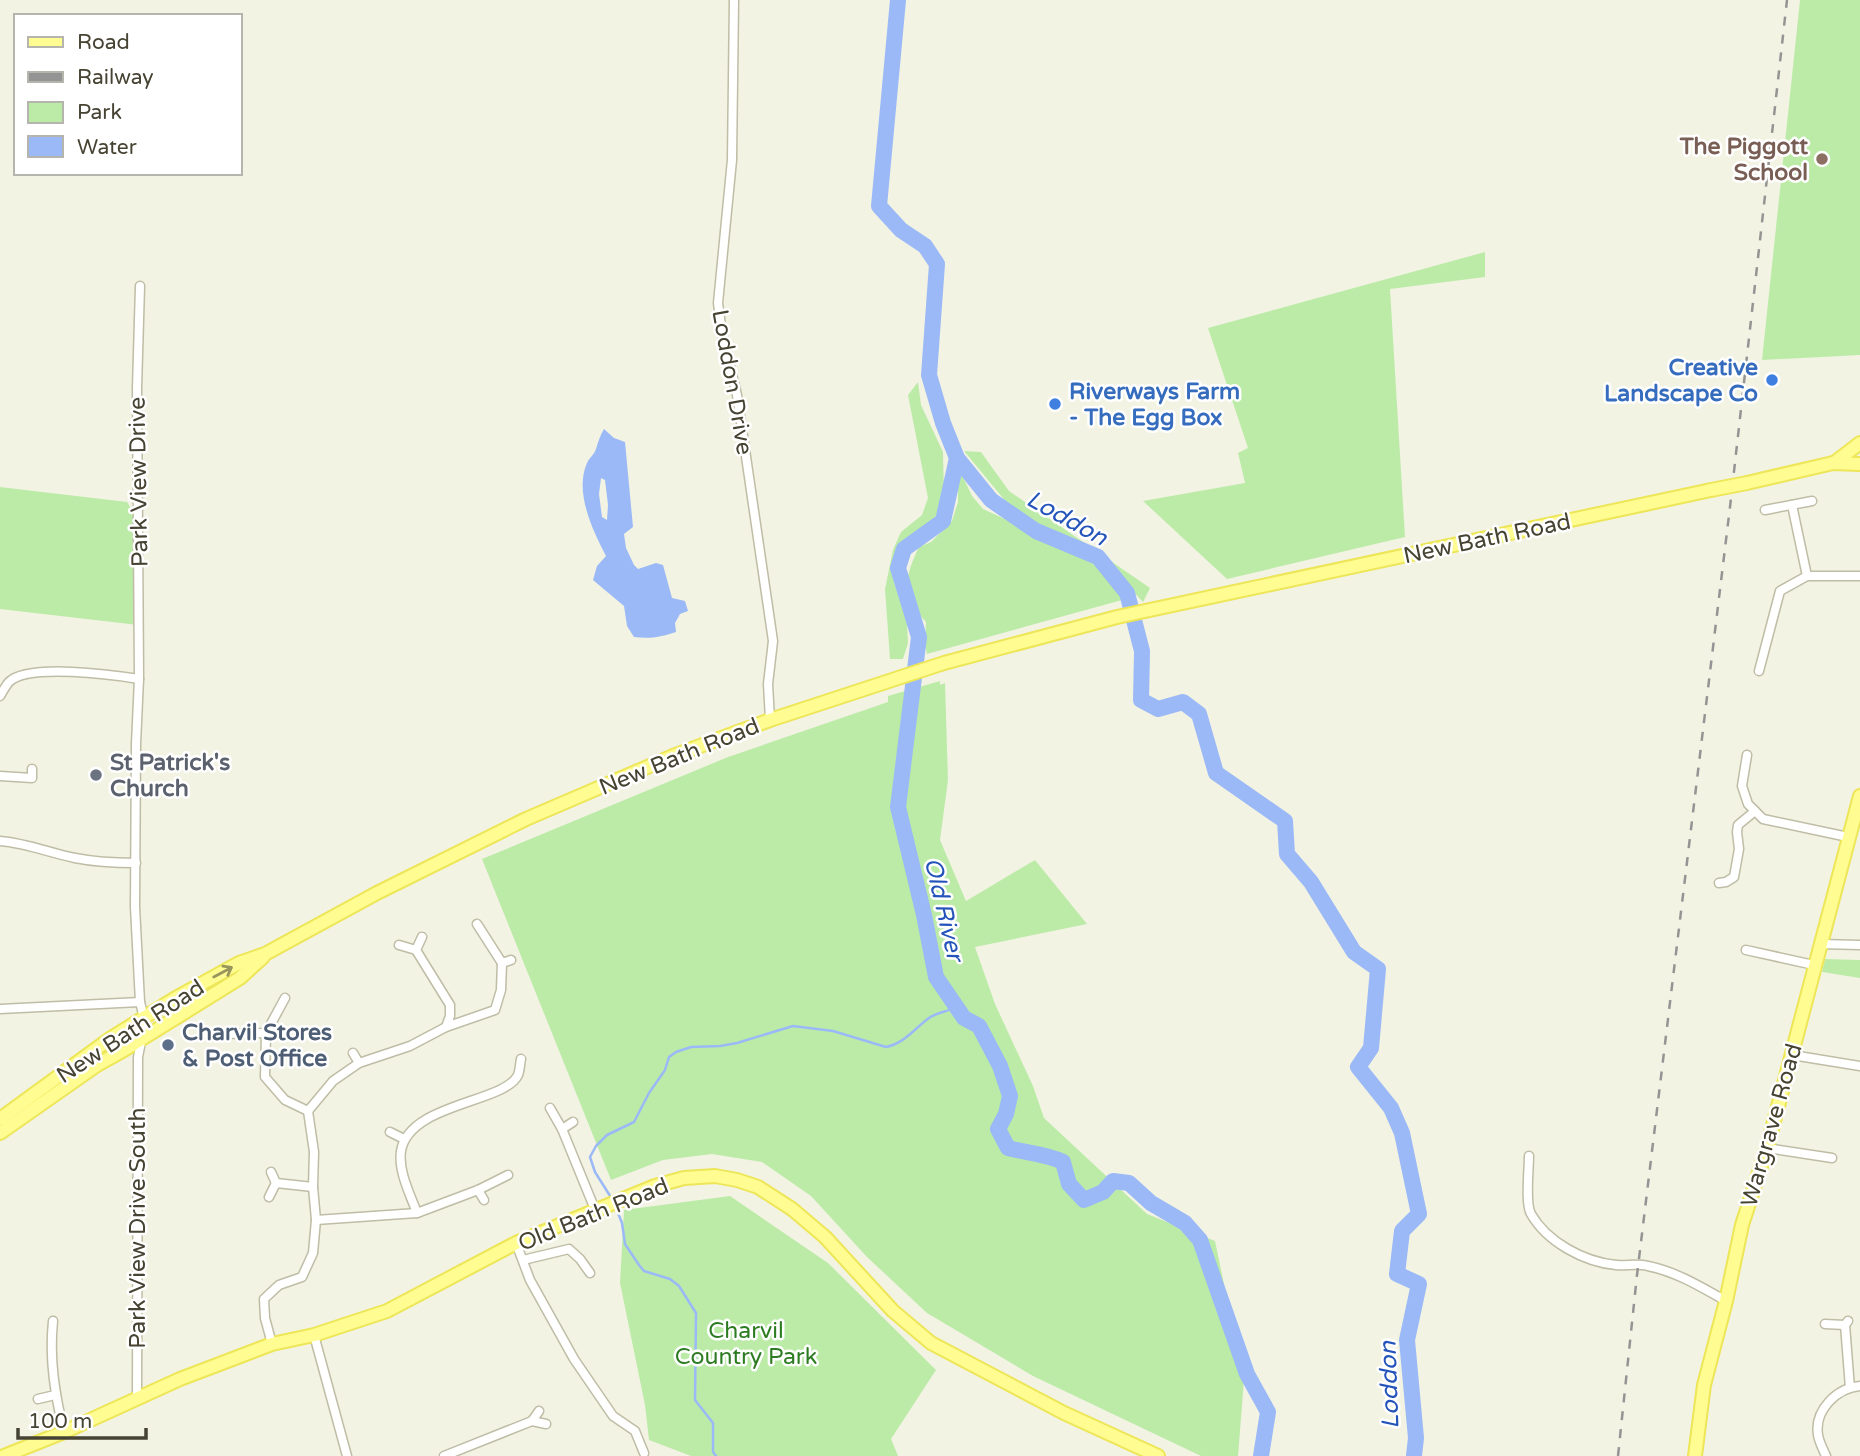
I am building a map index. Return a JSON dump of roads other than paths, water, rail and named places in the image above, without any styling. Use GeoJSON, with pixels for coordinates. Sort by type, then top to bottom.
{"type":"FeatureCollection","features":[{"type":"Feature","properties":{"kind":"main road","name":"New Bath Road"},"geometry":{"type":"LineString","coordinates":[[1833,463],[1860,443]]}},
{"type":"Feature","properties":{"kind":"main road","name":"New Bath Road"},"geometry":{"type":"LineString","coordinates":[[0,1119],[143,1018],[239,963],[265,954],[377,893],[526,820],[673,757],[770,720],[944,663],[1141,611],[1833,463],[1860,464]]}},
{"type":"Feature","properties":{"kind":"main road","name":"Wargrave Road"},"geometry":{"type":"LineString","coordinates":[[1695,1456],[1704,1385],[1742,1225],[1767,1148],[1860,797]]}},
{"type":"Feature","properties":{"kind":"main road","name":"New Bath Road"},"geometry":{"type":"LineString","coordinates":[[0,1133],[107,1058],[240,978],[265,954]]}},
{"type":"Feature","properties":{"kind":"main road","name":"Old Bath Road"},"geometry":{"type":"LineString","coordinates":[[4,1456],[180,1379],[272,1344],[314,1335],[387,1311],[516,1244],[654,1186],[684,1178],[715,1176],[758,1188],[792,1209],[825,1237],[893,1311],[931,1343],[1064,1413],[1158,1456]]}},
{"type":"Feature","properties":{"kind":"street","name":"Loddon Drive"},"geometry":{"type":"LineString","coordinates":[[734,0],[732,160],[718,303],[737,396],[773,640],[768,684],[770,720]]}},
{"type":"Feature","properties":{"kind":"street","name":"Park View Drive"},"geometry":{"type":"LineString","coordinates":[[136,863],[139,679],[137,388],[141,286]]}},
{"type":"Feature","properties":{"kind":"street"},"geometry":{"type":"LineString","coordinates":[[1765,510],[1812,501]]}},
{"type":"Feature","properties":{"kind":"street"},"geometry":{"type":"LineString","coordinates":[[1792,505],[1807,576]]}},
{"type":"Feature","properties":{"kind":"street"},"geometry":{"type":"LineString","coordinates":[[1759,671],[1780,591],[1807,576],[1860,576]]}},
{"type":"Feature","properties":{"kind":"street"},"geometry":{"type":"LineString","coordinates":[[1762,661],[1773,666]]}},
{"type":"Feature","properties":{"kind":"street"},"geometry":{"type":"LineString","coordinates":[[0,696],[10,680],[25,675],[90,672],[139,679]]}},
{"type":"Feature","properties":{"kind":"street"},"geometry":{"type":"LineString","coordinates":[[1747,755],[1742,786],[1748,804],[1763,819],[1848,836]]}},
{"type":"Feature","properties":{"kind":"street"},"geometry":{"type":"LineString","coordinates":[[0,776],[32,777]]}},
{"type":"Feature","properties":{"kind":"street"},"geometry":{"type":"LineString","coordinates":[[1719,883],[1734,877],[1740,849],[1738,825],[1755,811]]}},
{"type":"Feature","properties":{"kind":"street"},"geometry":{"type":"LineString","coordinates":[[0,841],[19,842],[75,858],[136,863]]}},
{"type":"Feature","properties":{"kind":"street","name":"Park View Drive South"},"geometry":{"type":"LineString","coordinates":[[136,863],[136,941],[140,1002],[145,1022],[138,1057],[137,1398]]}},
{"type":"Feature","properties":{"kind":"street"},"geometry":{"type":"LineString","coordinates":[[272,1344],[265,1318],[264,1299],[279,1285],[302,1277],[313,1253],[316,1220],[314,1152],[308,1111],[333,1081],[359,1063],[410,1046],[446,1027],[495,1010],[506,962],[477,924]]}},
{"type":"Feature","properties":{"kind":"street"},"geometry":{"type":"LineString","coordinates":[[416,950],[422,937]]}},
{"type":"Feature","properties":{"kind":"street"},"geometry":{"type":"LineString","coordinates":[[1820,944],[1860,945]]}},
{"type":"Feature","properties":{"kind":"street"},"geometry":{"type":"LineString","coordinates":[[399,945],[416,950],[450,1004],[446,1027]]}},
{"type":"Feature","properties":{"kind":"street"},"geometry":{"type":"LineString","coordinates":[[1746,950],[1814,965]]}},
{"type":"Feature","properties":{"kind":"street"},"geometry":{"type":"LineString","coordinates":[[285,998],[266,1033],[265,1077],[285,1100],[308,1111]]}},
{"type":"Feature","properties":{"kind":"street"},"geometry":{"type":"LineString","coordinates":[[0,1009],[140,1002]]}},
{"type":"Feature","properties":{"kind":"street"},"geometry":{"type":"LineString","coordinates":[[107,1058],[130,1039],[143,1018]]}},
{"type":"Feature","properties":{"kind":"street"},"geometry":{"type":"LineString","coordinates":[[222,1034],[266,1033]]}},
{"type":"Feature","properties":{"kind":"street"},"geometry":{"type":"LineString","coordinates":[[124,1050],[138,1057]]}},
{"type":"Feature","properties":{"kind":"street"},"geometry":{"type":"LineString","coordinates":[[353,1053],[359,1063]]}},
{"type":"Feature","properties":{"kind":"street"},"geometry":{"type":"LineString","coordinates":[[1792,1055],[1860,1066]]}},
{"type":"Feature","properties":{"kind":"street"},"geometry":{"type":"LineString","coordinates":[[417,1213],[402,1170],[400,1152],[404,1139],[417,1126],[450,1107],[507,1087],[518,1075],[521,1059]]}},
{"type":"Feature","properties":{"kind":"street"},"geometry":{"type":"LineString","coordinates":[[476,1098],[480,1107]]}},
{"type":"Feature","properties":{"kind":"street"},"geometry":{"type":"LineString","coordinates":[[550,1108],[600,1210]]}},
{"type":"Feature","properties":{"kind":"street"},"geometry":{"type":"LineString","coordinates":[[562,1129],[573,1122]]}},
{"type":"Feature","properties":{"kind":"street"},"geometry":{"type":"LineString","coordinates":[[390,1132],[404,1139]]}},
{"type":"Feature","properties":{"kind":"street"},"geometry":{"type":"LineString","coordinates":[[1767,1148],[1832,1158]]}},
{"type":"Feature","properties":{"kind":"street"},"geometry":{"type":"LineString","coordinates":[[1529,1156],[1530,1212],[1553,1241],[1589,1258],[1618,1266],[1628,1263],[1677,1274],[1726,1301]]}},
{"type":"Feature","properties":{"kind":"street"},"geometry":{"type":"LineString","coordinates":[[271,1172],[276,1183]]}},
{"type":"Feature","properties":{"kind":"street"},"geometry":{"type":"LineString","coordinates":[[316,1220],[417,1213],[478,1190],[508,1175]]}},
{"type":"Feature","properties":{"kind":"street"},"geometry":{"type":"LineString","coordinates":[[276,1183],[313,1187]]}},
{"type":"Feature","properties":{"kind":"street"},"geometry":{"type":"LineString","coordinates":[[269,1197],[276,1183]]}},
{"type":"Feature","properties":{"kind":"street"},"geometry":{"type":"LineString","coordinates":[[478,1190],[484,1200]]}},
{"type":"Feature","properties":{"kind":"street"},"geometry":{"type":"LineString","coordinates":[[516,1244],[530,1280],[575,1359],[613,1416],[635,1431],[643,1453]]}},
{"type":"Feature","properties":{"kind":"street"},"geometry":{"type":"LineString","coordinates":[[523,1260],[569,1249],[590,1273]]}},
{"type":"Feature","properties":{"kind":"street"},"geometry":{"type":"LineString","coordinates":[[54,1321],[47,1338],[55,1395],[64,1432]]}},
{"type":"Feature","properties":{"kind":"street"},"geometry":{"type":"LineString","coordinates":[[1825,1324],[1846,1323],[1850,1388]]}},
{"type":"Feature","properties":{"kind":"street"},"geometry":{"type":"LineString","coordinates":[[314,1335],[347,1456]]}},
{"type":"Feature","properties":{"kind":"street"},"geometry":{"type":"LineString","coordinates":[[1826,1456],[1817,1433],[1823,1409],[1834,1396],[1860,1385]]}},
{"type":"Feature","properties":{"kind":"street"},"geometry":{"type":"LineString","coordinates":[[38,1399],[55,1395]]}},
{"type":"Feature","properties":{"kind":"street"},"geometry":{"type":"LineString","coordinates":[[444,1456],[532,1421],[539,1411]]}},
{"type":"Feature","properties":{"kind":"street"},"geometry":{"type":"LineString","coordinates":[[532,1421],[546,1424]]}},
{"type":"Feature","properties":{"kind":"water"},"geometry":{"type":"Polygon","coordinates":[[[604,429],[614,438],[625,442],[633,527],[624,534],[626,548],[638,569],[656,563],[663,565],[672,598],[685,601],[688,611],[680,614],[675,623],[676,632],[655,637],[634,637],[627,626],[624,606],[593,580],[597,566],[606,556],[587,511],[583,486],[587,463],[604,429]],[[601,478],[599,494],[602,517],[607,520],[608,505],[605,480],[601,478]]]}},
{"type":"Feature","properties":{"kind":"waterway","name":"Loddon"},"geometry":{"type":"LineString","coordinates":[[898,0],[879,206],[901,230],[925,246],[937,264],[929,375],[957,458],[991,500],[1036,531],[1098,557],[1127,593],[1142,651],[1141,700],[1158,709],[1183,702],[1199,714],[1216,773],[1285,821],[1287,854],[1311,882],[1354,952],[1378,969],[1371,1048],[1358,1067],[1391,1108],[1402,1133],[1419,1214],[1402,1231],[1397,1274],[1419,1284],[1407,1340],[1416,1438],[1414,1456]]}},
{"type":"Feature","properties":{"kind":"waterway","name":"Old River"},"geometry":{"type":"LineString","coordinates":[[957,458],[943,521],[904,549],[898,568],[919,637],[898,807],[936,977],[964,1018],[979,1026],[1000,1066],[1010,1096],[1006,1114],[998,1129],[1008,1148],[1063,1162],[1069,1184],[1084,1200],[1103,1192],[1113,1181],[1129,1183],[1151,1203],[1185,1223],[1200,1240],[1247,1374],[1268,1412],[1261,1456]]}},
{"type":"Feature","properties":{"kind":"waterway"},"geometry":{"type":"LineString","coordinates":[[612,1199],[595,1172],[590,1157],[607,1135],[634,1122],[665,1070],[669,1057],[676,1052],[691,1047],[737,1043],[793,1026],[833,1031],[886,1047],[904,1039],[932,1016],[956,1007]]}},
{"type":"Feature","properties":{"kind":"waterway"},"geometry":{"type":"LineString","coordinates":[[616,1208],[622,1223],[625,1244],[639,1265],[644,1271],[670,1279],[679,1286],[696,1313],[695,1400],[713,1423],[713,1452],[716,1456]]}},
{"type":"Feature","properties":{"kind":"railway"},"geometry":{"type":"LineString","coordinates":[[1618,1456],[1787,0]]}},
{"type":"Feature","properties":{"kind":"place","name":"The Piggott School"},"geometry":{"type":"Point","coordinates":[1822,159]}},
{"type":"Feature","properties":{"kind":"place","name":"Creative Landscape Co"},"geometry":{"type":"Point","coordinates":[1772,380]}},
{"type":"Feature","properties":{"kind":"place","name":"Riverways Farm - The Egg Box"},"geometry":{"type":"Point","coordinates":[1055,404]}},
{"type":"Feature","properties":{"kind":"place","name":"St Patrick's Church"},"geometry":{"type":"Point","coordinates":[96,775]}},
{"type":"Feature","properties":{"kind":"place","name":"Charvil Stores & Post Office"},"geometry":{"type":"Point","coordinates":[168,1045]}},
{"type":"Feature","properties":{"kind":"park label","name":"Charvil Country Park"},"geometry":{"type":"Point","coordinates":[746,1343]}}]}
